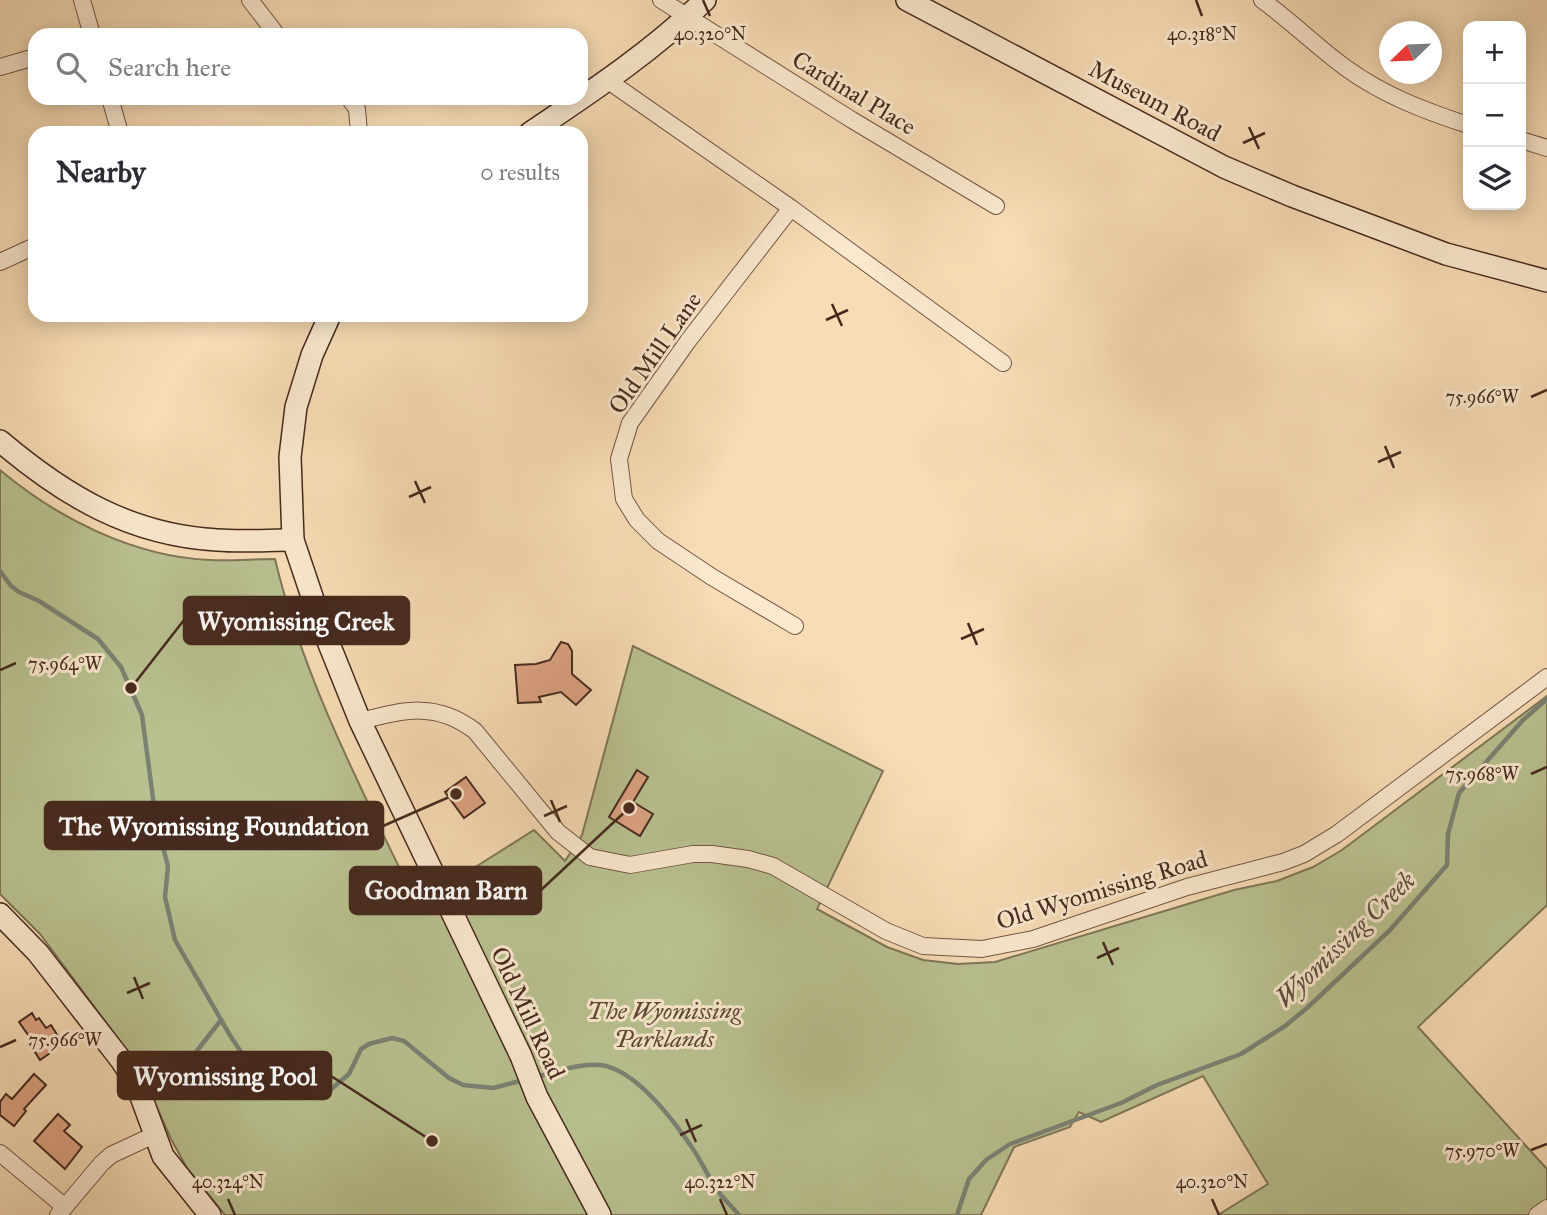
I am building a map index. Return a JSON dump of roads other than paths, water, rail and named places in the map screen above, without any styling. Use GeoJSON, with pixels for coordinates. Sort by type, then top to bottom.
{"type":"FeatureCollection","features":[{"type":"Feature","properties":{"kind":"street"},"geometry":{"type":"LineString","coordinates":[[82,0],[90,28]]}},
{"type":"Feature","properties":{"kind":"street"},"geometry":{"type":"LineString","coordinates":[[250,0],[271,28]]}},
{"type":"Feature","properties":{"kind":"street","name":"Cardinal Place"},"geometry":{"type":"LineString","coordinates":[[661,0],[852,120],[996,206]]}},
{"type":"Feature","properties":{"kind":"street"},"geometry":{"type":"LineString","coordinates":[[588,93],[688,17],[705,0]]}},
{"type":"Feature","properties":{"kind":"street","name":"Museum Road"},"geometry":{"type":"LineString","coordinates":[[907,0],[1224,167],[1292,196],[1446,254],[1547,281]]}},
{"type":"Feature","properties":{"kind":"street"},"geometry":{"type":"LineString","coordinates":[[1262,0],[1322,50],[1365,81],[1402,101],[1463,122]]}},
{"type":"Feature","properties":{"kind":"street"},"geometry":{"type":"LineString","coordinates":[[0,67],[28,59]]}},
{"type":"Feature","properties":{"kind":"street"},"geometry":{"type":"LineString","coordinates":[[607,80],[791,208],[1003,363]]}},
{"type":"Feature","properties":{"kind":"street"},"geometry":{"type":"LineString","coordinates":[[112,105],[118,126]]}},
{"type":"Feature","properties":{"kind":"street"},"geometry":{"type":"LineString","coordinates":[[354,105],[360,126]]}},
{"type":"Feature","properties":{"kind":"street"},"geometry":{"type":"LineString","coordinates":[[540,126],[571,105]]}},
{"type":"Feature","properties":{"kind":"street"},"geometry":{"type":"LineString","coordinates":[[1526,142],[1547,148]]}},
{"type":"Feature","properties":{"kind":"street","name":"Old Mill Lane"},"geometry":{"type":"LineString","coordinates":[[791,208],[688,341],[630,423],[619,458],[624,499],[637,520],[658,541],[712,577],[795,626]]}},
{"type":"Feature","properties":{"kind":"street"},"geometry":{"type":"LineString","coordinates":[[0,262],[28,249]]}},
{"type":"Feature","properties":{"kind":"street","name":"Old Mill Road"},"geometry":{"type":"LineString","coordinates":[[327,322],[312,355],[296,407],[290,457],[293,540],[323,629],[360,721],[521,1056],[535,1092],[600,1215]]}},
{"type":"Feature","properties":{"kind":"street"},"geometry":{"type":"LineString","coordinates":[[0,441],[62,489],[100,511],[135,525],[200,539],[293,540]]}},
{"type":"Feature","properties":{"kind":"street","name":"Old Wyomissing Road"},"geometry":{"type":"LineString","coordinates":[[360,721],[417,711],[435,711],[458,718],[475,731],[558,832],[590,857],[630,865],[693,854],[748,859],[773,866],[886,931],[923,946],[982,949],[1033,939],[1186,887],[1304,854],[1337,834],[1547,677]]}},
{"type":"Feature","properties":{"kind":"street"},"geometry":{"type":"LineString","coordinates":[[0,914],[38,953],[121,1060],[135,1083],[163,1156],[210,1215]]}},
{"type":"Feature","properties":{"kind":"street"},"geometry":{"type":"LineString","coordinates":[[0,1153],[61,1211],[111,1155],[154,1135]]}},
{"type":"Feature","properties":{"kind":"street"},"geometry":{"type":"LineString","coordinates":[[1537,1215],[1547,1208]]}},
{"type":"Feature","properties":{"kind":"waterway","name":"Wyomissing Creek"},"geometry":{"type":"LineString","coordinates":[[0,571],[19,592],[39,601],[98,639],[121,667],[142,715],[156,821],[168,866],[165,897],[175,940],[231,1037],[266,1085],[285,1094],[301,1097],[329,1091],[349,1074],[361,1049],[392,1038],[404,1041],[449,1078],[463,1085],[493,1088],[524,1080]]}},
{"type":"Feature","properties":{"kind":"waterway","name":"Wyomissing Creek"},"geometry":{"type":"LineString","coordinates":[[957,1215],[969,1179],[986,1160],[1010,1144],[1241,1054],[1285,1026],[1307,1008],[1390,930],[1447,865],[1448,834],[1459,793],[1523,720],[1547,699]]}},
{"type":"Feature","properties":{"kind":"waterway"},"geometry":{"type":"LineString","coordinates":[[189,1061],[221,1020]]}},
{"type":"Feature","properties":{"kind":"waterway","name":"Wyomissing Creek"},"geometry":{"type":"LineString","coordinates":[[536,1077],[584,1065],[600,1065],[627,1076],[665,1111],[693,1149],[717,1190],[739,1215]]}},
{"type":"Feature","properties":{"kind":"place","name":"Wyomissing Creek"},"geometry":{"type":"Point","coordinates":[131,688]}},
{"type":"Feature","properties":{"kind":"place","name":"The Wyomissing Foundation"},"geometry":{"type":"Point","coordinates":[456,794]}},
{"type":"Feature","properties":{"kind":"place","name":"Goodman Barn"},"geometry":{"type":"Point","coordinates":[629,808]}},
{"type":"Feature","properties":{"kind":"place","name":"Wyomissing Pool"},"geometry":{"type":"Point","coordinates":[432,1141]}},
{"type":"Feature","properties":{"kind":"park label","name":"The Wyomissing Parklands"},"geometry":{"type":"Point","coordinates":[664,1025]}}]}
